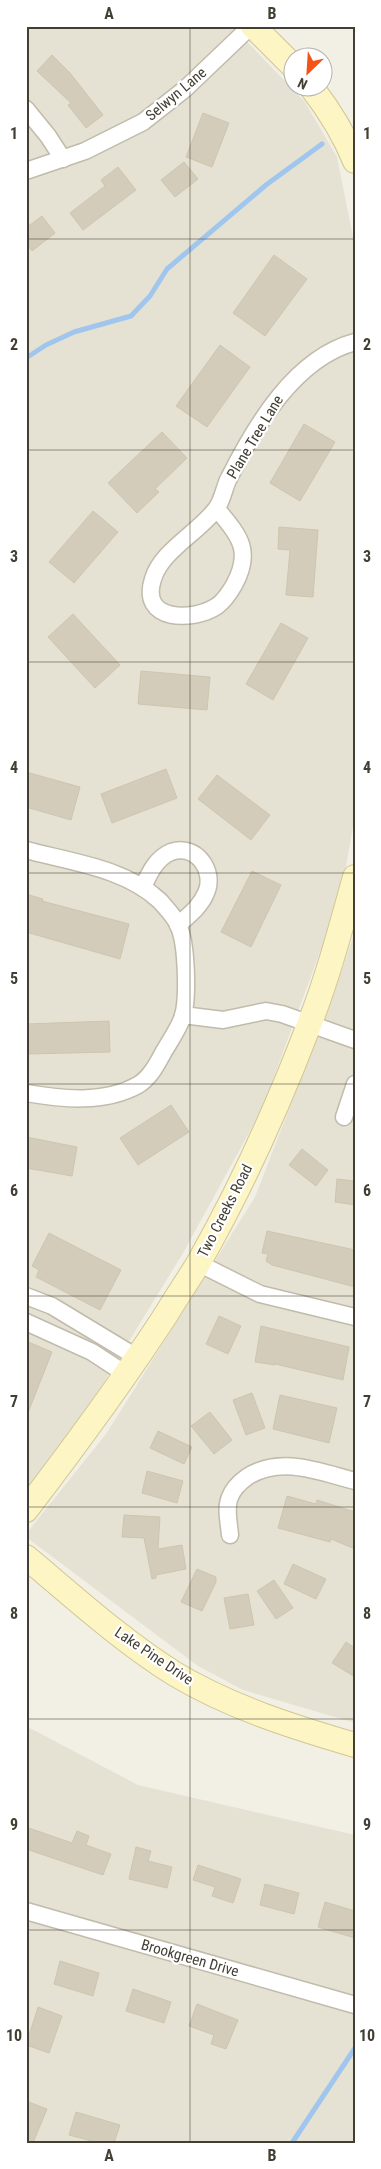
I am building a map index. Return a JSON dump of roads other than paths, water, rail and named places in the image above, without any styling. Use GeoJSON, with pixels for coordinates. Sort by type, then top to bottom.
{"type":"FeatureCollection","features":[{"type":"Feature","properties":{"kind":"street"},"geometry":{"type":"LineString","coordinates":[[252,26],[284,57]]}},
{"type":"Feature","properties":{"kind":"street","name":"Selwyn Lane"},"geometry":{"type":"LineString","coordinates":[[26,171],[85,151],[143,122],[185,89],[252,26]]}},
{"type":"Feature","properties":{"kind":"street"},"geometry":{"type":"LineString","coordinates":[[320,98],[347,142],[355,161]]}},
{"type":"Feature","properties":{"kind":"street"},"geometry":{"type":"LineString","coordinates":[[26,109],[48,136],[63,159]]}},
{"type":"Feature","properties":{"kind":"street","name":"Plane Tree Lane"},"geometry":{"type":"LineString","coordinates":[[217,508],[238,534],[244,551],[243,564],[229,594],[217,606],[197,613],[176,616],[163,613],[156,607],[151,598],[153,578],[163,561],[217,508],[229,478],[267,413],[283,390],[317,360],[355,342]]}},
{"type":"Feature","properties":{"kind":"street"},"geometry":{"type":"LineString","coordinates":[[26,850],[110,872],[143,887],[160,902],[178,925],[184,941],[185,961],[183,1015],[153,1071],[140,1084],[125,1091],[91,1098],[62,1099],[26,1092]]}},
{"type":"Feature","properties":{"kind":"street"},"geometry":{"type":"LineString","coordinates":[[143,887],[152,869],[170,853],[182,850],[193,854],[206,865],[210,876],[207,892],[197,908],[178,925]]}},
{"type":"Feature","properties":{"kind":"street","name":"Two Creeks Road"},"geometry":{"type":"LineString","coordinates":[[26,1510],[133,1366],[198,1263],[245,1174],[276,1107],[310,1024],[355,877]]}},
{"type":"Feature","properties":{"kind":"street"},"geometry":{"type":"LineString","coordinates":[[183,1015],[223,1020],[266,1011],[282,1014],[355,1040]]}},
{"type":"Feature","properties":{"kind":"street"},"geometry":{"type":"LineString","coordinates":[[344,1116],[355,1084]]}},
{"type":"Feature","properties":{"kind":"street"},"geometry":{"type":"LineString","coordinates":[[198,1263],[260,1294],[355,1317]]}},
{"type":"Feature","properties":{"kind":"street"},"geometry":{"type":"LineString","coordinates":[[26,1296],[52,1306],[133,1366]]}},
{"type":"Feature","properties":{"kind":"street"},"geometry":{"type":"LineString","coordinates":[[26,1322],[92,1352],[133,1366]]}},
{"type":"Feature","properties":{"kind":"street"},"geometry":{"type":"LineString","coordinates":[[230,1535],[228,1507],[230,1497],[239,1483],[266,1468],[282,1466],[299,1467],[355,1481]]}},
{"type":"Feature","properties":{"kind":"street","name":"Lake Pine Drive"},"geometry":{"type":"LineString","coordinates":[[26,1557],[120,1635],[175,1674],[242,1708],[308,1732],[355,1744]]}},
{"type":"Feature","properties":{"kind":"street","name":"Brookgreen Drive"},"geometry":{"type":"LineString","coordinates":[[26,1911],[355,2004]]}},
{"type":"Feature","properties":{"kind":"waterway"},"geometry":{"type":"LineString","coordinates":[[26,358],[46,345],[74,332],[131,316],[150,296],[167,269],[266,185],[322,144]]}},
{"type":"Feature","properties":{"kind":"waterway"},"geometry":{"type":"LineString","coordinates":[[292,2143],[355,2048]]}}]}
